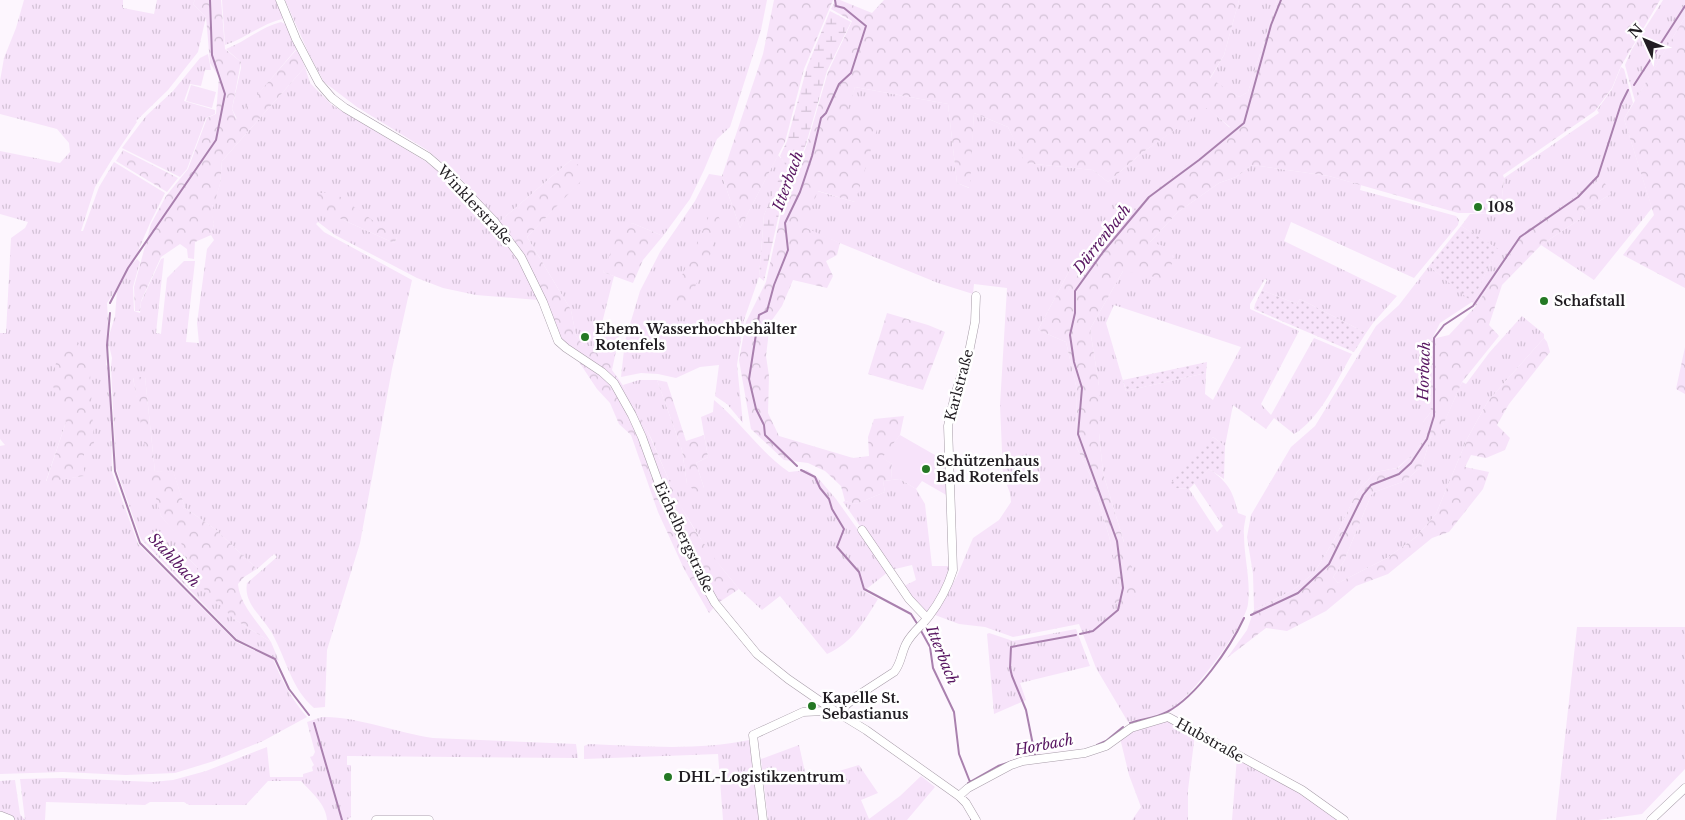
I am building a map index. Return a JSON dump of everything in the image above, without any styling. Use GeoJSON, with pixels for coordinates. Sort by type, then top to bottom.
{"type":"FeatureCollection","features":[{"type":"Feature","properties":{"kind":"street","name":"Winklerstraße"},"geometry":{"type":"LineString","coordinates":[[280,0],[296,39],[319,83],[332,98],[345,108],[428,157],[457,182],[494,221],[522,257],[543,302],[558,341],[602,372],[614,383]]}},
{"type":"Feature","properties":{"kind":"street","name":"Karlstraße"},"geometry":{"type":"LineString","coordinates":[[839,714],[857,696],[900,666],[906,644],[949,582],[953,570],[948,426],[955,395],[969,352],[975,322],[976,296]]}},
{"type":"Feature","properties":{"kind":"street","name":"Eichelbergstraße"},"geometry":{"type":"LineString","coordinates":[[614,383],[632,415],[666,502],[695,567],[715,604],[757,654],[788,679],[866,730],[959,796],[966,803],[976,820]]}},
{"type":"Feature","properties":{"kind":"street"},"geometry":{"type":"LineString","coordinates":[[862,530],[910,599],[922,623]]}},
{"type":"Feature","properties":{"kind":"street"},"geometry":{"type":"LineString","coordinates":[[763,820],[753,735],[803,712],[825,711],[830,708]]}},
{"type":"Feature","properties":{"kind":"street","name":"Hubstraße"},"geometry":{"type":"LineString","coordinates":[[959,796],[968,788],[1011,765],[1023,761],[1085,753],[1106,746],[1131,728],[1168,717],[1302,790],[1344,820]]}},
{"type":"Feature","properties":{"kind":"street"},"geometry":{"type":"LineString","coordinates":[[1651,820],[1685,788]]}},
{"type":"Feature","properties":{"kind":"street"},"geometry":{"type":"LineString","coordinates":[[0,816],[10,820]]}},
{"type":"Feature","properties":{"kind":"street"},"geometry":{"type":"LineString","coordinates":[[376,820],[429,820]]}},
{"type":"Feature","properties":{"kind":"green space"},"geometry":{"type":"Polygon","coordinates":[[[24,0],[123,0],[123,8],[154,14],[157,0],[195,0],[193,4],[206,17],[198,52],[168,90],[136,121],[95,187],[81,231],[83,231],[99,187],[114,162],[165,193],[133,263],[137,259],[140,262],[133,287],[134,311],[140,313],[141,302],[161,259],[164,258],[156,333],[161,334],[167,278],[184,261],[195,261],[186,342],[199,343],[197,323],[207,249],[214,240],[211,235],[214,224],[211,212],[220,184],[222,161],[305,67],[310,83],[332,105],[425,161],[447,178],[487,220],[520,261],[538,300],[476,295],[443,288],[417,278],[335,235],[318,222],[316,224],[324,232],[412,280],[392,369],[360,543],[327,650],[325,707],[314,708],[306,701],[295,684],[274,637],[248,598],[247,583],[277,557],[274,554],[257,569],[215,529],[185,508],[173,471],[155,472],[145,377],[133,378],[161,516],[181,539],[185,555],[198,568],[234,619],[271,642],[279,661],[237,639],[141,539],[116,468],[112,358],[109,345],[106,365],[110,367],[112,472],[138,544],[236,642],[273,659],[288,690],[307,717],[263,741],[214,761],[175,773],[126,775],[63,772],[0,774],[0,446],[5,445],[0,439],[0,333],[6,333],[11,238],[25,228],[28,222],[0,214],[0,151],[60,163],[70,152],[69,143],[57,129],[0,114],[0,81],[4,58],[16,28],[24,0]],[[339,218],[394,243],[397,238],[339,218]],[[124,278],[107,303],[109,336],[115,316],[117,291],[124,278]],[[66,422],[46,481],[84,476],[66,422]]]}},
{"type":"Feature","properties":{"kind":"green space"},"geometry":{"type":"Polygon","coordinates":[[[195,0],[221,0],[225,49],[241,62],[232,109],[236,119],[297,49],[305,67],[222,161],[220,184],[212,212],[214,224],[211,235],[195,242],[194,259],[188,258],[187,249],[180,244],[161,257],[141,301],[140,311],[135,311],[134,287],[151,224],[166,196],[188,169],[207,118],[216,114],[219,77],[210,63],[206,17],[193,4],[195,0]]]}},
{"type":"Feature","properties":{"kind":"green space"},"geometry":{"type":"Polygon","coordinates":[[[222,0],[277,0],[284,15],[282,19],[267,24],[225,45],[222,0]]]}},
{"type":"Feature","properties":{"kind":"green space"},"geometry":{"type":"Polygon","coordinates":[[[285,0],[767,0],[761,30],[730,127],[717,139],[690,199],[663,236],[632,223],[603,272],[614,276],[602,323],[593,347],[583,345],[576,336],[571,310],[527,237],[584,177],[571,160],[499,222],[459,177],[427,150],[357,107],[324,82],[309,54],[285,0]]]}},
{"type":"Feature","properties":{"kind":"green space"},"geometry":{"type":"Polygon","coordinates":[[[774,0],[833,0],[804,69],[785,142],[740,228],[722,176],[763,54],[774,0]]]}},
{"type":"Feature","properties":{"kind":"green space"},"geometry":{"type":"Polygon","coordinates":[[[836,0],[872,13],[884,0],[1239,0],[1224,55],[1210,78],[1239,97],[1248,92],[1277,0],[1660,0],[1621,66],[1612,88],[1595,111],[1503,175],[1501,207],[1489,213],[1458,213],[1329,176],[1252,165],[1236,177],[1219,183],[1178,212],[1150,242],[1177,250],[1166,279],[1123,271],[1090,329],[1099,386],[1099,433],[1103,473],[1139,592],[1125,608],[1112,601],[1119,585],[1109,536],[1092,479],[1076,446],[1077,390],[1066,342],[1038,330],[1075,260],[1095,249],[1134,209],[1230,127],[1207,108],[1143,152],[1108,182],[1093,170],[1025,163],[1008,127],[974,113],[970,188],[957,183],[948,104],[855,87],[848,109],[879,123],[855,202],[818,191],[804,227],[840,243],[837,255],[826,261],[833,276],[827,288],[793,280],[782,306],[770,323],[766,356],[769,376],[768,413],[779,436],[853,458],[869,456],[868,437],[874,419],[904,416],[900,435],[883,458],[892,464],[891,480],[883,481],[885,492],[856,504],[845,501],[841,486],[825,471],[808,463],[784,460],[751,429],[739,360],[746,322],[766,282],[781,213],[807,144],[828,72],[852,21],[831,9],[836,0]]]}},
{"type":"Feature","properties":{"kind":"green space"},"geometry":{"type":"Polygon","coordinates":[[[1239,0],[1277,0],[1248,92],[1239,97],[1210,79],[1224,55],[1239,0]]]}},
{"type":"Feature","properties":{"kind":"green space"},"geometry":{"type":"Polygon","coordinates":[[[1663,0],[1685,0],[1685,17],[1635,101],[1625,65],[1632,49],[1663,0]]]}},
{"type":"Feature","properties":{"kind":"green space"},"geometry":{"type":"Polygon","coordinates":[[[830,11],[851,22],[827,71],[806,144],[779,214],[764,281],[759,277],[764,215],[785,164],[780,156],[787,141],[807,67],[830,11]]]}},
{"type":"Feature","properties":{"kind":"green space"},"geometry":{"type":"Polygon","coordinates":[[[1685,17],[1685,288],[1623,255],[1654,215],[1624,119],[1685,17]]]}},
{"type":"Feature","properties":{"kind":"green space"},"geometry":{"type":"Polygon","coordinates":[[[281,22],[287,25],[297,48],[237,119],[232,109],[241,62],[226,49],[267,27],[281,22]]]}},
{"type":"Feature","properties":{"kind":"green space"},"geometry":{"type":"Polygon","coordinates":[[[208,54],[211,70],[205,70],[201,86],[190,84],[184,101],[215,110],[215,114],[206,118],[187,169],[180,177],[122,148],[146,116],[173,91],[200,58],[208,54]]]}},
{"type":"Feature","properties":{"kind":"green space"},"geometry":{"type":"Polygon","coordinates":[[[1621,67],[1624,69],[1633,103],[1624,119],[1652,208],[1594,280],[1541,245],[1580,219],[1583,211],[1611,194],[1525,231],[1476,306],[1472,302],[1440,323],[1432,339],[1428,370],[1431,412],[1423,422],[1423,441],[1411,456],[1397,468],[1375,472],[1357,492],[1334,540],[1314,573],[1293,590],[1254,610],[1253,574],[1247,537],[1251,515],[1291,447],[1315,426],[1376,326],[1399,305],[1429,266],[1472,301],[1499,250],[1461,226],[1470,214],[1489,213],[1501,207],[1504,178],[1599,113],[1597,110],[1612,89],[1621,67]]]}},
{"type":"Feature","properties":{"kind":"green space"},"geometry":{"type":"Polygon","coordinates":[[[191,85],[216,92],[212,108],[186,101],[191,85]]]}},
{"type":"Feature","properties":{"kind":"green space"},"geometry":{"type":"Polygon","coordinates":[[[855,87],[948,104],[957,183],[969,188],[974,113],[1008,127],[1026,163],[1093,170],[1108,182],[1143,152],[1207,107],[1230,128],[1134,209],[1095,249],[1075,260],[1038,330],[1066,342],[1077,390],[1076,446],[1092,479],[1109,536],[1125,608],[1124,542],[1103,473],[1099,433],[1099,386],[1090,329],[1123,271],[1178,212],[1219,183],[1236,177],[1252,165],[1329,176],[1361,185],[1360,190],[1456,216],[1459,220],[1458,225],[1414,278],[1291,222],[1284,241],[1397,296],[1366,333],[1300,299],[1297,304],[1262,290],[1267,280],[1265,279],[1250,304],[1250,309],[1299,331],[1261,404],[1271,415],[1314,338],[1352,354],[1320,409],[1312,419],[1294,434],[1274,418],[1266,429],[1233,405],[1225,446],[1213,437],[1176,488],[1189,489],[1217,532],[1223,526],[1194,483],[1209,469],[1221,478],[1229,488],[1238,513],[1246,516],[1244,533],[1249,595],[1245,614],[1229,643],[1194,688],[1170,709],[1128,722],[1096,668],[1079,624],[1013,637],[985,627],[959,624],[935,615],[957,576],[973,538],[999,520],[1011,502],[1010,493],[1003,474],[1000,405],[1007,288],[974,284],[973,294],[938,283],[803,228],[817,191],[855,202],[847,109],[855,87]],[[1114,305],[1106,323],[1126,391],[1206,373],[1205,394],[1213,400],[1241,347],[1114,305]]]}},
{"type":"Feature","properties":{"kind":"green space"},"geometry":{"type":"Polygon","coordinates":[[[123,150],[178,178],[167,192],[116,161],[123,150]]]}},
{"type":"Feature","properties":{"kind":"green space"},"geometry":{"type":"Polygon","coordinates":[[[778,155],[786,164],[764,215],[759,277],[744,320],[737,365],[743,423],[727,404],[715,396],[719,365],[700,367],[676,378],[641,373],[621,377],[625,341],[640,291],[660,252],[695,201],[709,174],[722,176],[740,228],[778,155]]]}},
{"type":"Feature","properties":{"kind":"green space"},"geometry":{"type":"Polygon","coordinates":[[[571,160],[583,168],[585,177],[527,237],[571,310],[576,336],[583,345],[593,347],[602,323],[620,332],[612,370],[641,417],[678,500],[691,524],[739,589],[718,603],[709,613],[684,569],[658,512],[631,435],[619,424],[610,403],[597,389],[567,344],[560,337],[529,265],[499,222],[571,160]]]}},
{"type":"Feature","properties":{"kind":"green space"},"geometry":{"type":"Polygon","coordinates":[[[1602,178],[1611,194],[1583,211],[1580,219],[1541,245],[1502,285],[1489,325],[1499,336],[1462,382],[1437,439],[1431,436],[1422,466],[1405,481],[1372,493],[1344,561],[1333,577],[1338,583],[1387,558],[1416,537],[1436,514],[1467,439],[1488,401],[1544,338],[1550,352],[1509,404],[1497,425],[1510,438],[1505,450],[1486,458],[1471,455],[1465,467],[1489,472],[1483,489],[1449,532],[1432,538],[1388,574],[1356,586],[1326,611],[1287,631],[1266,628],[1227,658],[1247,630],[1254,610],[1293,590],[1314,573],[1334,540],[1357,492],[1375,472],[1398,468],[1423,441],[1423,422],[1431,412],[1428,370],[1432,339],[1449,335],[1476,306],[1525,231],[1602,178]]]}},
{"type":"Feature","properties":{"kind":"green space"},"geometry":{"type":"Polygon","coordinates":[[[319,193],[335,193],[397,238],[394,243],[339,218],[321,216],[317,208],[319,193]]]}},
{"type":"Feature","properties":{"kind":"green space"},"geometry":{"type":"Polygon","coordinates":[[[711,212],[716,213],[720,219],[711,253],[682,314],[669,304],[711,212]]]}},
{"type":"Feature","properties":{"kind":"green space"},"geometry":{"type":"Polygon","coordinates":[[[632,223],[663,236],[643,260],[633,283],[603,272],[616,239],[632,223]]]}},
{"type":"Feature","properties":{"kind":"green space"},"geometry":{"type":"Polygon","coordinates":[[[1461,226],[1500,250],[1490,264],[1472,302],[1429,266],[1461,226]]]}},
{"type":"Feature","properties":{"kind":"green space"},"geometry":{"type":"Polygon","coordinates":[[[1262,290],[1297,304],[1300,299],[1366,333],[1354,352],[1254,309],[1262,290]]]}},
{"type":"Feature","properties":{"kind":"green space"},"geometry":{"type":"Polygon","coordinates":[[[887,313],[945,332],[923,390],[868,374],[887,313]]]}},
{"type":"Feature","properties":{"kind":"green space"},"geometry":{"type":"Polygon","coordinates":[[[1522,316],[1544,334],[1544,338],[1488,401],[1467,439],[1436,514],[1416,537],[1387,558],[1338,583],[1333,577],[1344,561],[1372,493],[1405,481],[1422,466],[1431,436],[1437,438],[1462,382],[1466,384],[1489,353],[1522,316]]]}},
{"type":"Feature","properties":{"kind":"green space"},"geometry":{"type":"Polygon","coordinates":[[[75,340],[89,355],[94,445],[84,448],[84,476],[46,482],[66,422],[53,386],[58,347],[75,340]]]}},
{"type":"Feature","properties":{"kind":"green space"},"geometry":{"type":"Polygon","coordinates":[[[1685,347],[1685,394],[1676,389],[1685,347]]]}},
{"type":"Feature","properties":{"kind":"green space"},"geometry":{"type":"Polygon","coordinates":[[[1207,362],[1206,373],[1126,391],[1123,380],[1207,362]]]}},
{"type":"Feature","properties":{"kind":"green space"},"geometry":{"type":"Polygon","coordinates":[[[133,377],[145,377],[155,472],[173,470],[185,508],[215,529],[257,569],[244,577],[238,584],[242,600],[271,642],[234,619],[195,580],[198,568],[185,555],[180,539],[161,516],[150,477],[133,377]]]}},
{"type":"Feature","properties":{"kind":"green space"},"geometry":{"type":"Polygon","coordinates":[[[639,380],[657,380],[682,450],[687,484],[704,488],[696,463],[708,457],[701,417],[713,412],[714,400],[779,464],[789,472],[807,470],[818,478],[836,499],[888,572],[864,591],[878,599],[857,631],[844,644],[827,654],[780,596],[762,610],[739,589],[708,551],[678,502],[651,438],[623,385],[639,380]]]}},
{"type":"Feature","properties":{"kind":"green space"},"geometry":{"type":"Polygon","coordinates":[[[657,380],[667,382],[686,441],[704,435],[708,457],[696,463],[704,488],[697,493],[687,484],[682,450],[657,380]]]}},
{"type":"Feature","properties":{"kind":"green space"},"geometry":{"type":"Polygon","coordinates":[[[900,435],[947,462],[948,496],[922,481],[916,489],[900,479],[891,480],[892,464],[882,458],[900,435]]]}},
{"type":"Feature","properties":{"kind":"green space"},"geometry":{"type":"Polygon","coordinates":[[[1213,437],[1225,446],[1224,479],[1209,469],[1189,489],[1176,488],[1170,484],[1213,437]]]}},
{"type":"Feature","properties":{"kind":"green space"},"geometry":{"type":"Polygon","coordinates":[[[900,479],[916,489],[925,504],[932,566],[950,566],[944,586],[928,612],[923,612],[902,587],[916,580],[912,565],[891,570],[843,502],[856,504],[885,492],[883,481],[900,479]]]}},
{"type":"Feature","properties":{"kind":"green space"},"geometry":{"type":"Polygon","coordinates":[[[1577,627],[1685,627],[1685,769],[1642,814],[1598,820],[1556,820],[1577,627]]]}},
{"type":"Feature","properties":{"kind":"green space"},"geometry":{"type":"Polygon","coordinates":[[[1076,629],[1090,666],[1020,683],[1026,700],[994,714],[987,634],[1013,641],[1076,629]]]}},
{"type":"Feature","properties":{"kind":"green space"},"geometry":{"type":"Polygon","coordinates":[[[322,717],[349,719],[433,738],[576,744],[578,758],[347,756],[347,765],[351,765],[351,817],[347,820],[327,820],[321,804],[301,781],[268,781],[246,805],[189,805],[184,802],[150,802],[145,805],[46,802],[45,820],[25,820],[20,779],[62,778],[153,782],[173,780],[206,771],[267,747],[270,777],[303,777],[303,774],[313,771],[312,767],[314,765],[310,757],[315,752],[307,722],[322,717]]]}},
{"type":"Feature","properties":{"kind":"green space"},"geometry":{"type":"Polygon","coordinates":[[[1160,721],[1170,722],[1195,734],[1188,790],[1188,820],[1132,820],[1141,807],[1129,775],[1120,738],[1138,726],[1160,721]]]}},
{"type":"Feature","properties":{"kind":"green space"},"geometry":{"type":"Polygon","coordinates":[[[752,740],[762,820],[723,820],[718,754],[584,759],[584,746],[589,744],[689,747],[752,740]]]}},
{"type":"Feature","properties":{"kind":"green space"},"geometry":{"type":"Polygon","coordinates":[[[799,745],[805,772],[839,771],[859,765],[878,793],[861,800],[869,819],[900,796],[921,776],[935,787],[907,820],[768,820],[761,759],[799,745]]]}},
{"type":"Feature","properties":{"kind":"green space"},"geometry":{"type":"Polygon","coordinates":[[[1237,757],[1296,790],[1341,820],[1232,820],[1237,757]]]}},
{"type":"Feature","properties":{"kind":"green space"},"geometry":{"type":"Polygon","coordinates":[[[15,780],[20,814],[25,820],[14,820],[0,815],[0,781],[15,780]]]}},
{"type":"Feature","properties":{"kind":"waterway","name":"Stahlbach"},"geometry":{"type":"LineString","coordinates":[[110,303],[128,268],[216,140],[225,94],[212,55],[210,0]]}},
{"type":"Feature","properties":{"kind":"waterway","name":"Itterbach"},"geometry":{"type":"LineString","coordinates":[[797,466],[765,435],[764,425],[756,409],[749,379],[759,315],[767,311],[774,285],[788,250],[785,223],[800,192],[812,156],[821,118],[826,113],[839,84],[851,73],[866,26],[844,8],[836,6],[835,0]]}},
{"type":"Feature","properties":{"kind":"waterway","name":"Dürrenbach"},"geometry":{"type":"LineString","coordinates":[[1080,634],[1093,631],[1118,610],[1123,588],[1117,541],[1078,434],[1082,388],[1074,362],[1070,335],[1075,313],[1075,291],[1103,252],[1149,197],[1199,160],[1244,123],[1271,25],[1281,0]]}},
{"type":"Feature","properties":{"kind":"waterway","name":"Horbach"},"geometry":{"type":"LineString","coordinates":[[1634,85],[1685,6]]}},
{"type":"Feature","properties":{"kind":"waterway","name":"Horbach"},"geometry":{"type":"LineString","coordinates":[[1251,615],[1298,593],[1329,564],[1363,495],[1371,485],[1399,474],[1411,463],[1427,439],[1434,416],[1434,338],[1444,325],[1473,306],[1520,237],[1578,197],[1598,176],[1621,104],[1628,90]]}},
{"type":"Feature","properties":{"kind":"waterway","name":"Stahlbach"},"geometry":{"type":"LineString","coordinates":[[110,313],[107,345],[115,471],[140,543],[236,640],[275,659],[289,689],[309,715]]}},
{"type":"Feature","properties":{"kind":"waterway","name":"Itterbach"},"geometry":{"type":"LineString","coordinates":[[801,470],[815,477],[820,488],[829,499],[832,509],[844,529],[837,547],[859,572],[864,589],[911,614],[918,625]]}},
{"type":"Feature","properties":{"kind":"waterway","name":"Horbach"},"geometry":{"type":"LineString","coordinates":[[1130,723],[1163,714],[1190,695],[1212,670],[1244,618]]}},
{"type":"Feature","properties":{"kind":"waterway","name":"Itterbach"},"geometry":{"type":"LineString","coordinates":[[920,629],[930,647],[933,668],[954,712],[959,754],[970,782]]}},
{"type":"Feature","properties":{"kind":"waterway","name":"Dürrenbach"},"geometry":{"type":"LineString","coordinates":[[1035,755],[1026,710],[1010,668],[1011,647],[1076,635]]}},
{"type":"Feature","properties":{"kind":"waterway","name":"Stahlbach"},"geometry":{"type":"LineString","coordinates":[[314,723],[342,820]]}},
{"type":"Feature","properties":{"kind":"waterway","name":"Horbach"},"geometry":{"type":"LineString","coordinates":[[1097,745],[1106,741],[1123,727]]}},
{"type":"Feature","properties":{"kind":"waterway","name":"Horbach"},"geometry":{"type":"LineString","coordinates":[[1026,757],[1043,755]]}},
{"type":"Feature","properties":{"kind":"waterway","name":"Horbach"},"geometry":{"type":"LineString","coordinates":[[968,783],[998,766],[1019,759]]}},
{"type":"Feature","properties":{"kind":"place","name":"108"},"geometry":{"type":"Point","coordinates":[1478,207]}},
{"type":"Feature","properties":{"kind":"place","name":"Schafstall"},"geometry":{"type":"Point","coordinates":[1544,301]}},
{"type":"Feature","properties":{"kind":"place","name":"Ehem. Wasserhochbehälter Rotenfels"},"geometry":{"type":"Point","coordinates":[585,337]}},
{"type":"Feature","properties":{"kind":"place","name":"Schützenhaus Bad Rotenfels"},"geometry":{"type":"Point","coordinates":[926,469]}},
{"type":"Feature","properties":{"kind":"place","name":"Kapelle St. Sebastianus"},"geometry":{"type":"Point","coordinates":[812,706]}},
{"type":"Feature","properties":{"kind":"place","name":"DHL-Logistikzentrum"},"geometry":{"type":"Point","coordinates":[668,777]}}]}
